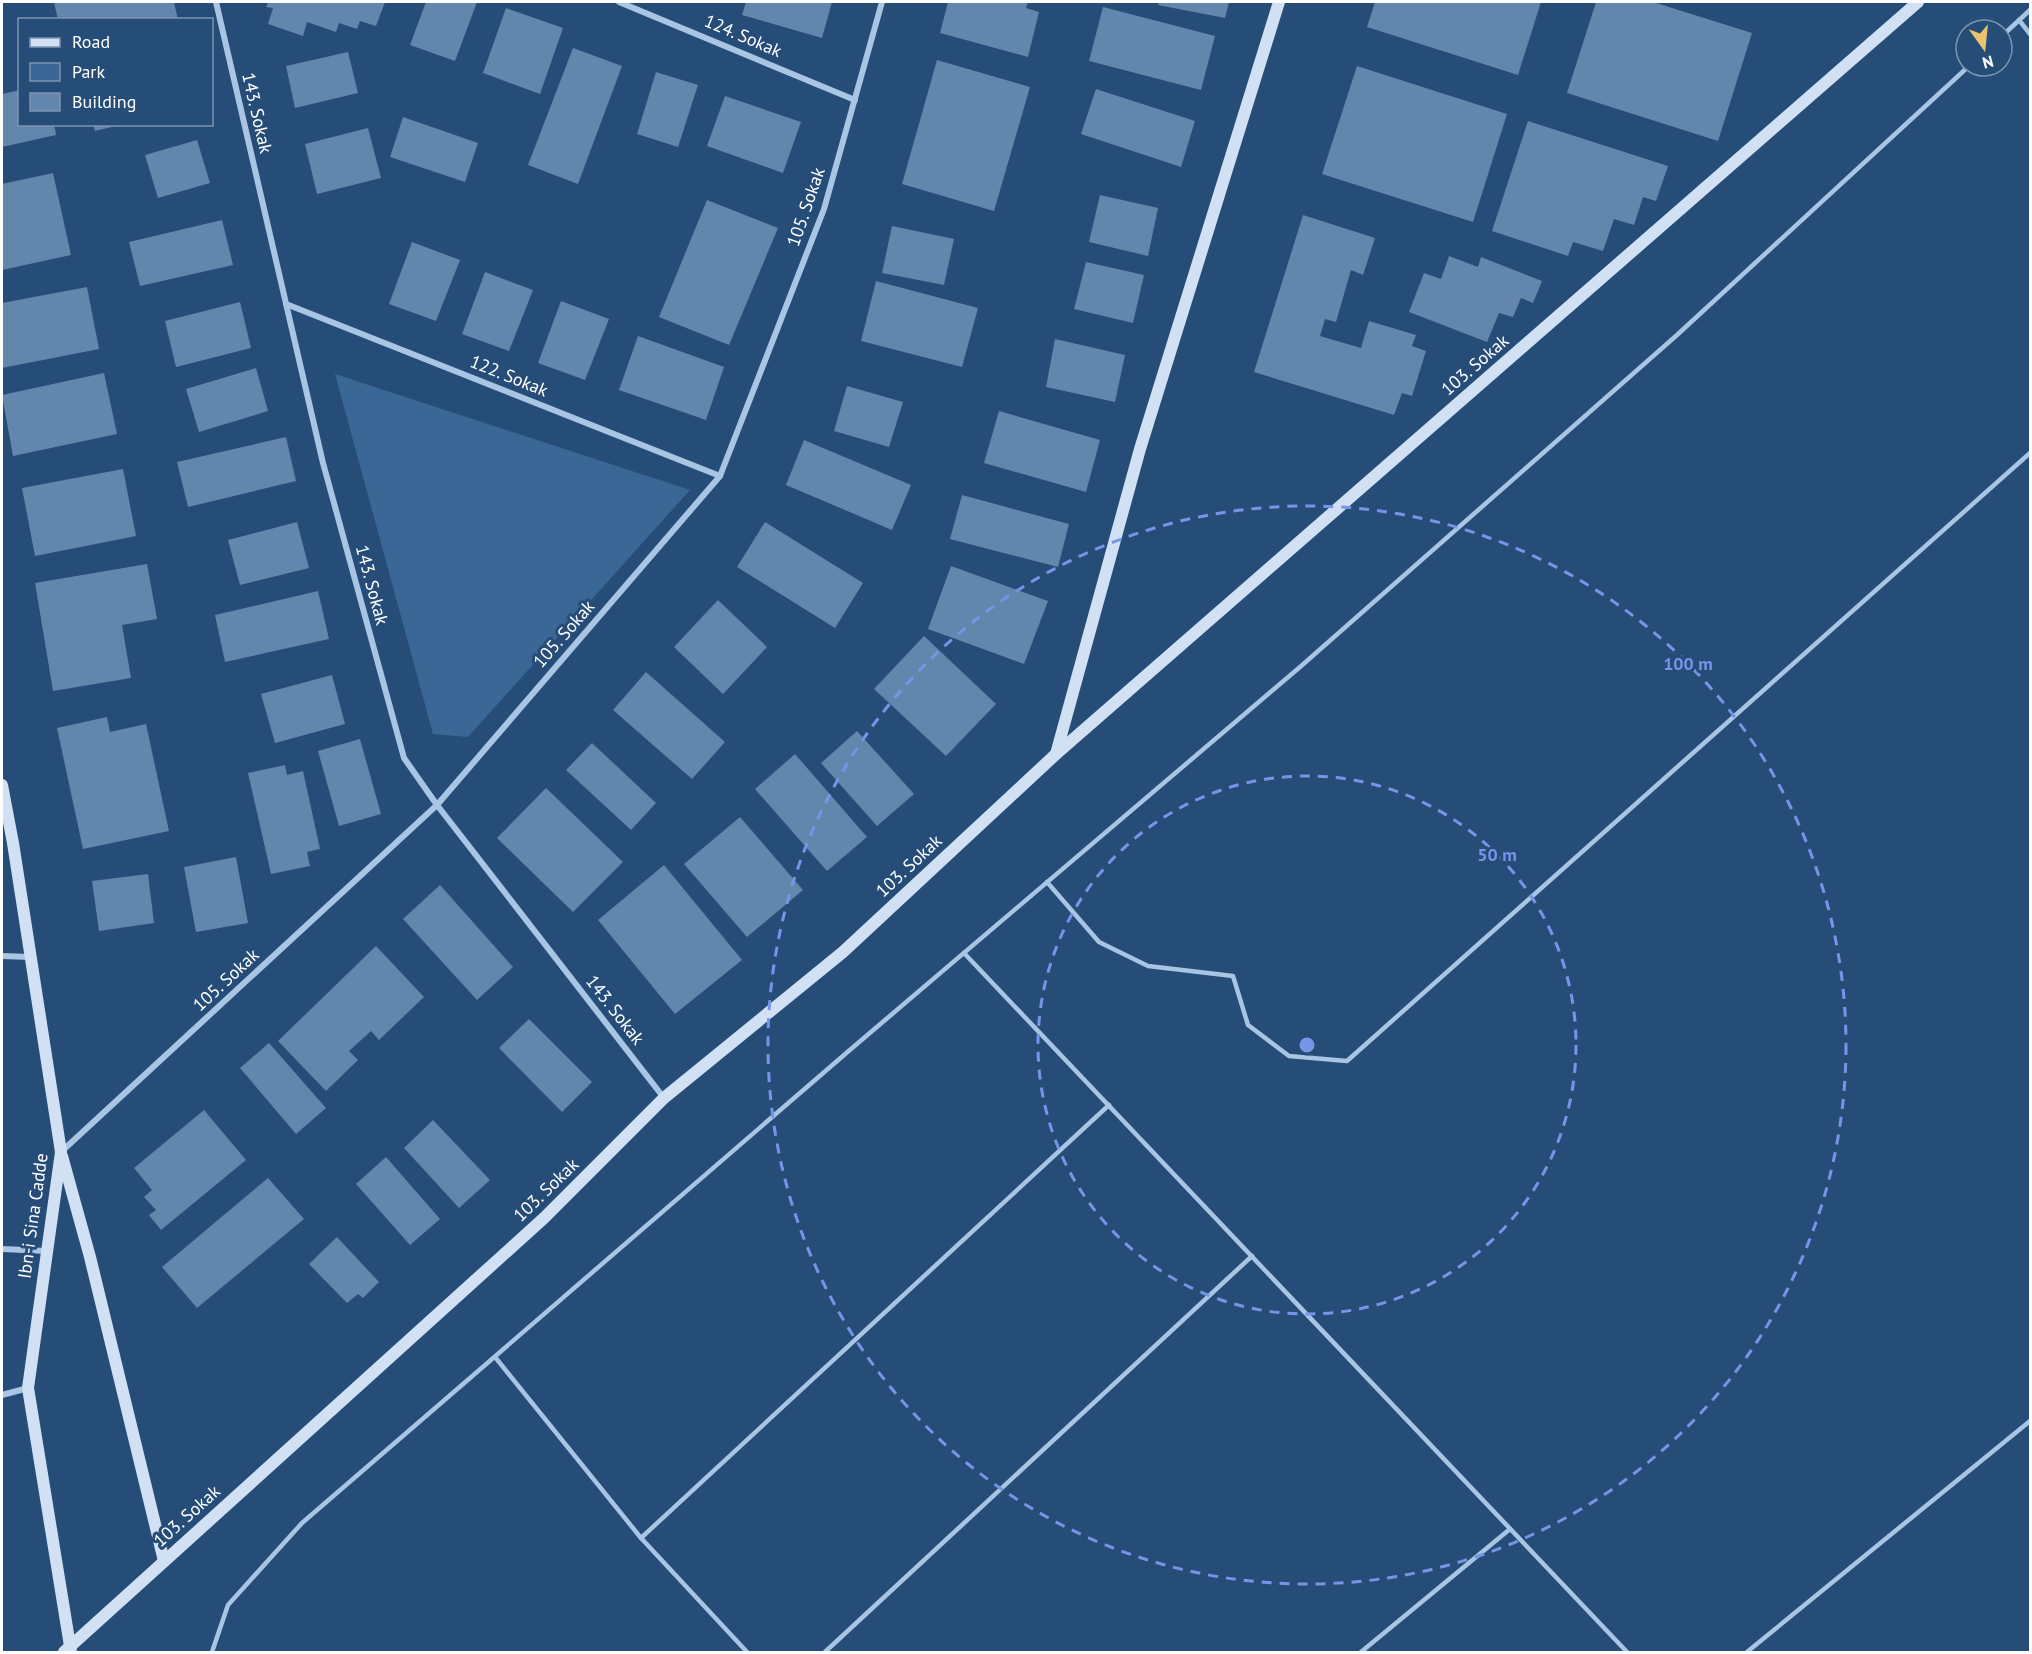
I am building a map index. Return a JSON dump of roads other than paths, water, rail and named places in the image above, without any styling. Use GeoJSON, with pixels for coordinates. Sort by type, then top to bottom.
{"type":"FeatureCollection","features":[{"type":"Feature","properties":{"kind":"street","name":"143. Sokak"},"geometry":{"type":"LineString","coordinates":[[216,2],[323,463],[404,758],[437,805],[664,1098]]}},
{"type":"Feature","properties":{"kind":"street","name":"124. Sokak"},"geometry":{"type":"LineString","coordinates":[[619,2],[855,100]]}},
{"type":"Feature","properties":{"kind":"street","name":"105. Sokak"},"geometry":{"type":"LineString","coordinates":[[61,1152],[437,805],[720,476],[824,209],[882,2]]}},
{"type":"Feature","properties":{"kind":"street"},"geometry":{"type":"LineString","coordinates":[[1055,755],[1140,449],[1279,2]]}},
{"type":"Feature","properties":{"kind":"street","name":"103. Sokak"},"geometry":{"type":"LineString","coordinates":[[68,1651],[544,1218],[664,1098],[843,952],[1055,755],[1918,2]]}},
{"type":"Feature","properties":{"kind":"street","name":"122. Sokak"},"geometry":{"type":"LineString","coordinates":[[286,304],[720,476]]}},
{"type":"Feature","properties":{"kind":"street","name":"Ibn-i Sina Cadde"},"geometry":{"type":"LineString","coordinates":[[2,785],[61,1152],[28,1388],[68,1651]]}},
{"type":"Feature","properties":{"kind":"street"},"geometry":{"type":"LineString","coordinates":[[2,956],[30,957]]}},
{"type":"Feature","properties":{"kind":"street"},"geometry":{"type":"LineString","coordinates":[[61,1152],[90,1257],[164,1562]]}},
{"type":"Feature","properties":{"kind":"street"},"geometry":{"type":"LineString","coordinates":[[2,1249],[46,1251]]}},
{"type":"Feature","properties":{"kind":"street"},"geometry":{"type":"LineString","coordinates":[[2,1395],[28,1388]]}},
{"type":"Feature","properties":{"kind":"lane"},"geometry":{"type":"LineString","coordinates":[[2014,25],[2031,10]]}},
{"type":"Feature","properties":{"kind":"lane"},"geometry":{"type":"LineString","coordinates":[[2019,20],[2031,34]]}},
{"type":"Feature","properties":{"kind":"lane"},"geometry":{"type":"LineString","coordinates":[[212,1653],[228,1605],[302,1523],[964,953],[1309,660],[1677,335],[1957,78]]}},
{"type":"Feature","properties":{"kind":"lane"},"geometry":{"type":"LineString","coordinates":[[1047,882],[1099,942],[1148,966],[1233,976],[1248,1025],[1289,1056],[1347,1061],[2031,453]]}},
{"type":"Feature","properties":{"kind":"lane"},"geometry":{"type":"LineString","coordinates":[[964,953],[1627,1653]]}},
{"type":"Feature","properties":{"kind":"lane"},"geometry":{"type":"LineString","coordinates":[[641,1538],[1109,1105]]}},
{"type":"Feature","properties":{"kind":"lane"},"geometry":{"type":"LineString","coordinates":[[825,1653],[1252,1256]]}},
{"type":"Feature","properties":{"kind":"lane"},"geometry":{"type":"LineString","coordinates":[[495,1357],[641,1538],[747,1653]]}},
{"type":"Feature","properties":{"kind":"lane"},"geometry":{"type":"LineString","coordinates":[[1747,1653],[2031,1421]]}},
{"type":"Feature","properties":{"kind":"lane"},"geometry":{"type":"LineString","coordinates":[[1361,1653],[1510,1529]]}}]}
